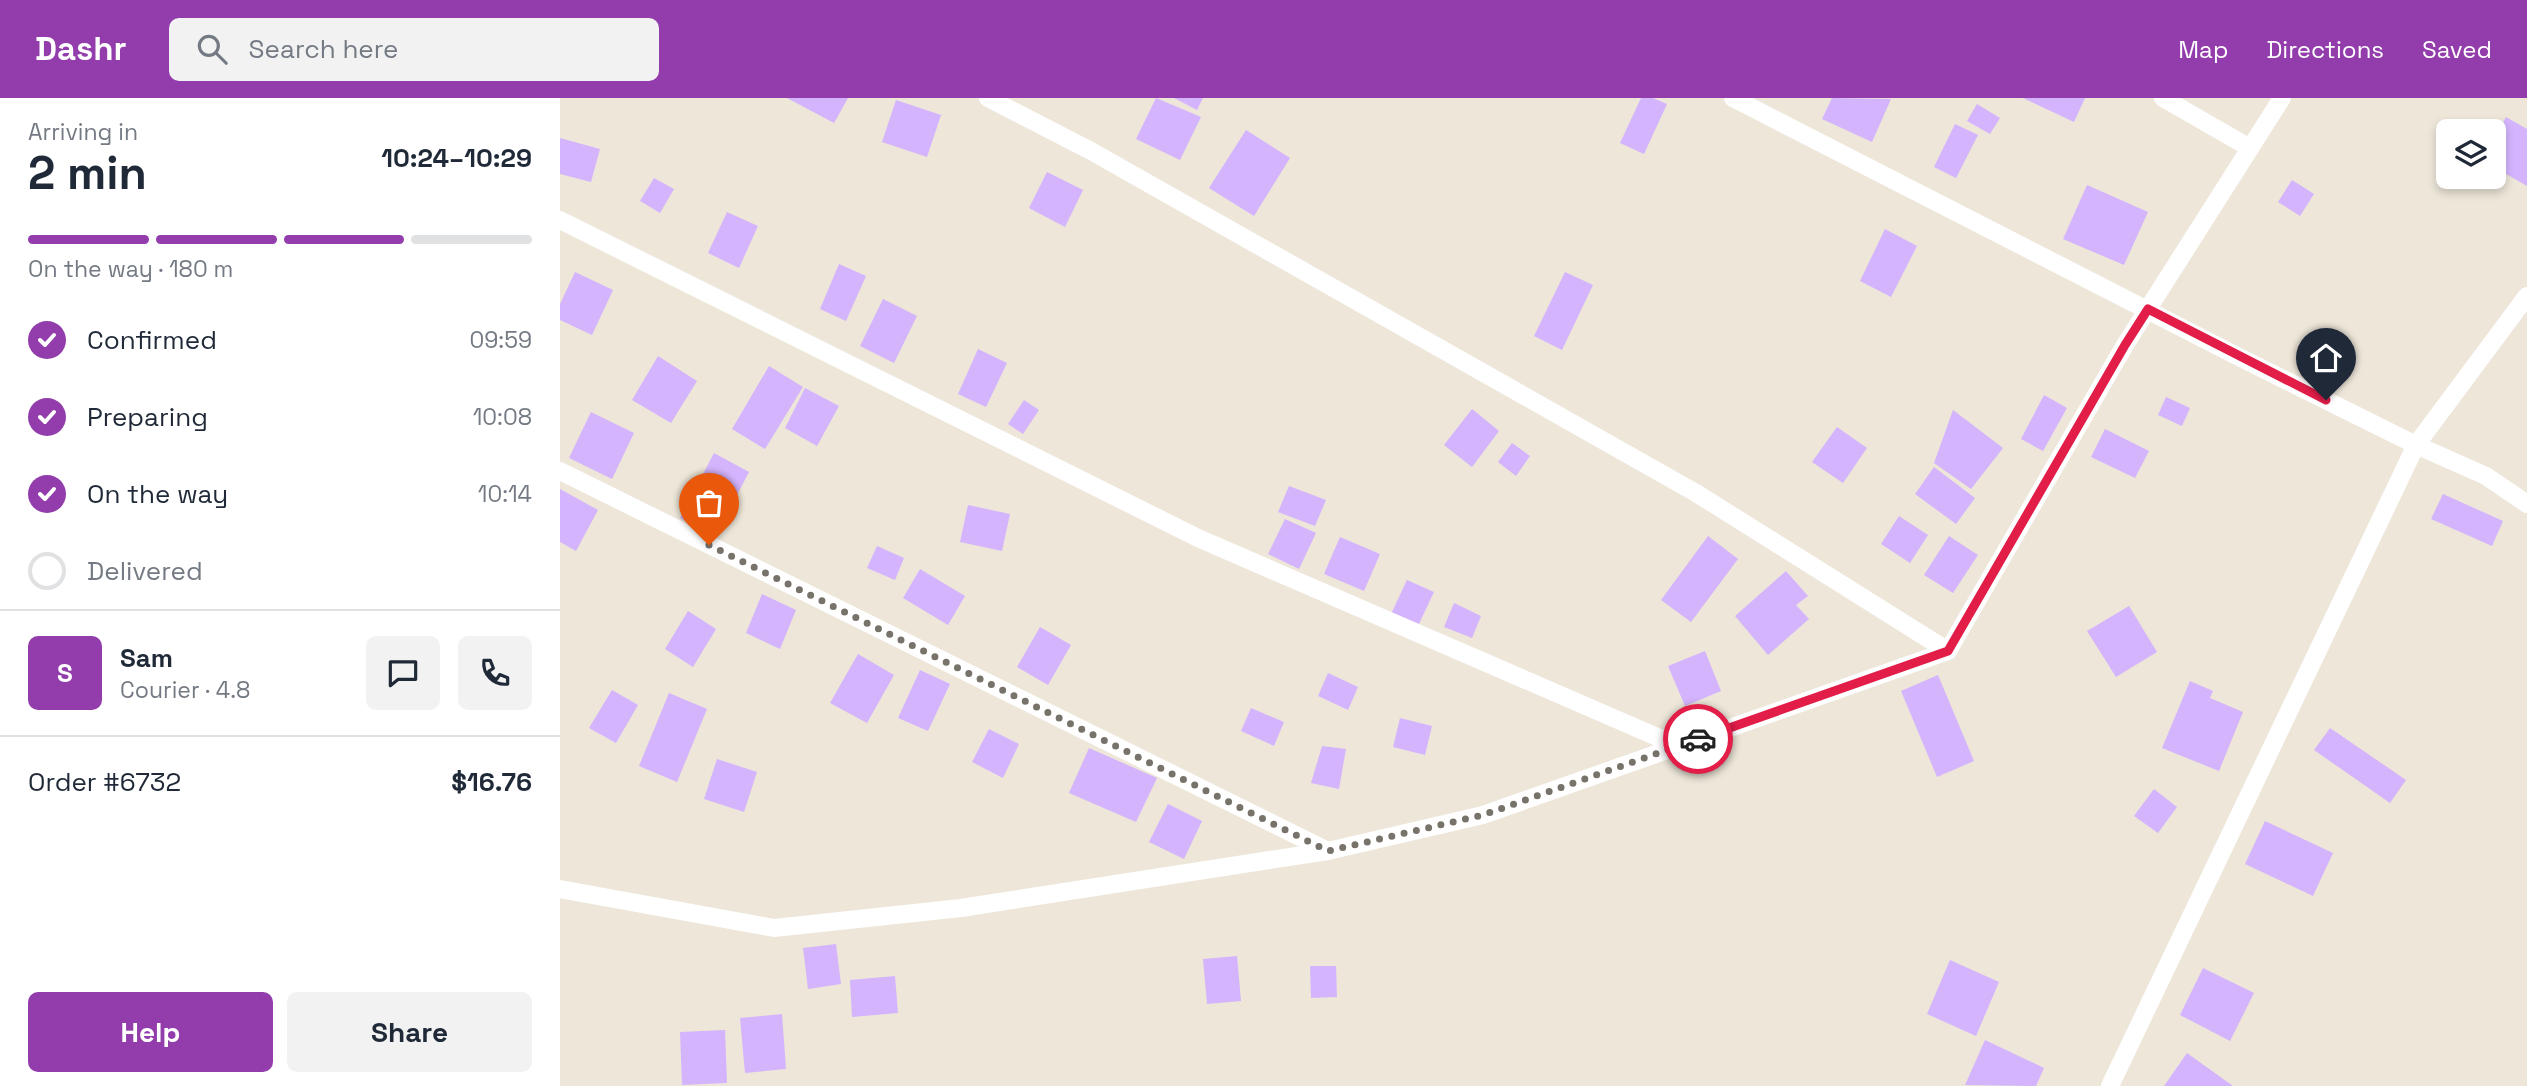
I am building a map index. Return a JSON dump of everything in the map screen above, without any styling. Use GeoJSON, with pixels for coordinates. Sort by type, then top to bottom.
{"type":"FeatureCollection","features":[{"type":"Feature","properties":{"kind":"lane"},"geometry":{"type":"LineString","coordinates":[[988,98],[1091,151],[1696,492],[1948,651]]}},
{"type":"Feature","properties":{"kind":"lane"},"geometry":{"type":"LineString","coordinates":[[1733,98],[2416,445],[2486,476],[2527,504]]}},
{"type":"Feature","properties":{"kind":"lane"},"geometry":{"type":"LineString","coordinates":[[2162,98],[2250,148]]}},
{"type":"Feature","properties":{"kind":"lane"},"geometry":{"type":"LineString","coordinates":[[560,889],[774,928],[961,908],[1328,851],[1483,815],[1948,651],[2125,345],[2282,98]]}},
{"type":"Feature","properties":{"kind":"lane"},"geometry":{"type":"LineString","coordinates":[[560,220],[1198,538],[1678,746]]}},
{"type":"Feature","properties":{"kind":"lane"},"geometry":{"type":"LineString","coordinates":[[2110,1086],[2416,445],[2527,296]]}},
{"type":"Feature","properties":{"kind":"lane"},"geometry":{"type":"LineString","coordinates":[[560,471],[1328,851]]}},
{"type":"Feature","properties":{"kind":"building"},"geometry":{"type":"Polygon","coordinates":[[[787,98],[848,98],[834,123],[787,98]]]}},
{"type":"Feature","properties":{"kind":"building"},"geometry":{"type":"Polygon","coordinates":[[[1156,98],[1201,117],[1180,160],[1136,139],[1156,98]]]}},
{"type":"Feature","properties":{"kind":"building"},"geometry":{"type":"Polygon","coordinates":[[[1174,98],[1203,98],[1197,110],[1174,98]]]}},
{"type":"Feature","properties":{"kind":"building"},"geometry":{"type":"Polygon","coordinates":[[[1641,98],[1653,98],[1667,104],[1644,154],[1620,143],[1641,98]]]}},
{"type":"Feature","properties":{"kind":"building"},"geometry":{"type":"Polygon","coordinates":[[[1832,98],[1891,99],[1872,142],[1822,119],[1832,98]]]}},
{"type":"Feature","properties":{"kind":"building"},"geometry":{"type":"Polygon","coordinates":[[[2023,98],[2085,98],[2074,122],[2023,98]]]}},
{"type":"Feature","properties":{"kind":"building"},"geometry":{"type":"Polygon","coordinates":[[[896,100],[941,115],[927,157],[882,142],[896,100]]]}},
{"type":"Feature","properties":{"kind":"building"},"geometry":{"type":"Polygon","coordinates":[[[1977,104],[2000,118],[1990,134],[1967,121],[1977,104]]]}},
{"type":"Feature","properties":{"kind":"building"},"geometry":{"type":"Polygon","coordinates":[[[2506,117],[2527,129],[2527,186],[2506,174],[2506,117]]]}},
{"type":"Feature","properties":{"kind":"building"},"geometry":{"type":"Polygon","coordinates":[[[1955,124],[1978,135],[1956,178],[1934,167],[1955,124]]]}},
{"type":"Feature","properties":{"kind":"building"},"geometry":{"type":"Polygon","coordinates":[[[1246,130],[1290,158],[1254,216],[1209,188],[1246,130]]]}},
{"type":"Feature","properties":{"kind":"building"},"geometry":{"type":"Polygon","coordinates":[[[560,138],[600,149],[591,182],[560,174],[560,138]]]}},
{"type":"Feature","properties":{"kind":"building"},"geometry":{"type":"Polygon","coordinates":[[[1047,172],[1083,190],[1065,227],[1029,208],[1047,172]]]}},
{"type":"Feature","properties":{"kind":"building"},"geometry":{"type":"Polygon","coordinates":[[[654,178],[674,189],[660,213],[640,201],[654,178]]]}},
{"type":"Feature","properties":{"kind":"building"},"geometry":{"type":"Polygon","coordinates":[[[2292,180],[2314,194],[2300,216],[2278,202],[2292,180]]]}},
{"type":"Feature","properties":{"kind":"building"},"geometry":{"type":"Polygon","coordinates":[[[2087,185],[2148,212],[2124,265],[2063,239],[2087,185]]]}},
{"type":"Feature","properties":{"kind":"building"},"geometry":{"type":"Polygon","coordinates":[[[727,212],[758,226],[739,268],[708,253],[727,212]]]}},
{"type":"Feature","properties":{"kind":"building"},"geometry":{"type":"Polygon","coordinates":[[[1885,229],[1917,246],[1891,297],[1860,281],[1885,229]]]}},
{"type":"Feature","properties":{"kind":"building"},"geometry":{"type":"Polygon","coordinates":[[[839,264],[866,276],[846,321],[820,309],[839,264]]]}},
{"type":"Feature","properties":{"kind":"building"},"geometry":{"type":"Polygon","coordinates":[[[575,272],[613,290],[592,335],[560,320],[560,304],[575,272]]]}},
{"type":"Feature","properties":{"kind":"building"},"geometry":{"type":"Polygon","coordinates":[[[1565,272],[1593,285],[1562,350],[1534,336],[1565,272]]]}},
{"type":"Feature","properties":{"kind":"building"},"geometry":{"type":"Polygon","coordinates":[[[883,299],[917,316],[894,363],[860,346],[883,299]]]}},
{"type":"Feature","properties":{"kind":"building"},"geometry":{"type":"Polygon","coordinates":[[[978,349],[1007,363],[986,407],[958,394],[978,349]]]}},
{"type":"Feature","properties":{"kind":"building"},"geometry":{"type":"Polygon","coordinates":[[[658,356],[697,381],[671,423],[632,400],[658,356]]]}},
{"type":"Feature","properties":{"kind":"building"},"geometry":{"type":"Polygon","coordinates":[[[769,366],[803,387],[765,449],[732,429],[769,366]]]}},
{"type":"Feature","properties":{"kind":"building"},"geometry":{"type":"Polygon","coordinates":[[[805,388],[839,406],[817,446],[785,428],[805,388]]]}},
{"type":"Feature","properties":{"kind":"building"},"geometry":{"type":"Polygon","coordinates":[[[2044,395],[2067,408],[2043,451],[2021,439],[2044,395]]]}},
{"type":"Feature","properties":{"kind":"building"},"geometry":{"type":"Polygon","coordinates":[[[2166,397],[2190,408],[2182,426],[2158,415],[2166,397]]]}},
{"type":"Feature","properties":{"kind":"building"},"geometry":{"type":"Polygon","coordinates":[[[1024,400],[1039,410],[1023,434],[1008,424],[1024,400]]]}},
{"type":"Feature","properties":{"kind":"building"},"geometry":{"type":"Polygon","coordinates":[[[1472,409],[1499,431],[1472,467],[1444,445],[1472,409]]]}},
{"type":"Feature","properties":{"kind":"building"},"geometry":{"type":"Polygon","coordinates":[[[1953,410],[2003,448],[1971,489],[1934,463],[1953,410]]]}},
{"type":"Feature","properties":{"kind":"building"},"geometry":{"type":"Polygon","coordinates":[[[591,412],[634,433],[612,479],[569,458],[591,412]]]}},
{"type":"Feature","properties":{"kind":"building"},"geometry":{"type":"Polygon","coordinates":[[[1837,427],[1867,448],[1843,483],[1812,462],[1837,427]]]}},
{"type":"Feature","properties":{"kind":"building"},"geometry":{"type":"Polygon","coordinates":[[[2105,429],[2149,451],[2135,478],[2091,457],[2105,429]]]}},
{"type":"Feature","properties":{"kind":"building"},"geometry":{"type":"Polygon","coordinates":[[[1512,443],[1530,456],[1516,476],[1498,462],[1512,443]]]}},
{"type":"Feature","properties":{"kind":"building"},"geometry":{"type":"Polygon","coordinates":[[[714,453],[749,472],[715,537],[680,518],[714,453]]]}},
{"type":"Feature","properties":{"kind":"building"},"geometry":{"type":"Polygon","coordinates":[[[1934,467],[1975,498],[1956,524],[1915,494],[1934,467]]]}},
{"type":"Feature","properties":{"kind":"building"},"geometry":{"type":"Polygon","coordinates":[[[1289,486],[1326,500],[1315,526],[1278,512],[1289,486]]]}},
{"type":"Feature","properties":{"kind":"building"},"geometry":{"type":"Polygon","coordinates":[[[560,489],[598,510],[576,551],[560,542],[560,489]]]}},
{"type":"Feature","properties":{"kind":"building"},"geometry":{"type":"Polygon","coordinates":[[[2443,494],[2503,521],[2492,546],[2431,519],[2443,494]]]}},
{"type":"Feature","properties":{"kind":"building"},"geometry":{"type":"Polygon","coordinates":[[[968,505],[1010,514],[1002,551],[960,542],[968,505]]]}},
{"type":"Feature","properties":{"kind":"building"},"geometry":{"type":"Polygon","coordinates":[[[1899,516],[1928,535],[1910,563],[1881,544],[1899,516]]]}},
{"type":"Feature","properties":{"kind":"building"},"geometry":{"type":"Polygon","coordinates":[[[1285,519],[1316,533],[1299,569],[1268,554],[1285,519]]]}},
{"type":"Feature","properties":{"kind":"building"},"geometry":{"type":"Polygon","coordinates":[[[1708,536],[1738,559],[1691,622],[1661,600],[1708,536]]]}},
{"type":"Feature","properties":{"kind":"building"},"geometry":{"type":"Polygon","coordinates":[[[1949,536],[1978,555],[1953,593],[1924,575],[1949,536]]]}},
{"type":"Feature","properties":{"kind":"building"},"geometry":{"type":"Polygon","coordinates":[[[1340,537],[1380,554],[1364,591],[1324,574],[1340,537]]]}},
{"type":"Feature","properties":{"kind":"building"},"geometry":{"type":"Polygon","coordinates":[[[877,546],[904,558],[895,580],[867,568],[877,546]]]}},
{"type":"Feature","properties":{"kind":"building"},"geometry":{"type":"Polygon","coordinates":[[[920,569],[965,596],[948,625],[903,598],[920,569]]]}},
{"type":"Feature","properties":{"kind":"building"},"geometry":{"type":"Polygon","coordinates":[[[1786,571],[1808,596],[1796,605],[1809,619],[1768,655],[1735,616],[1786,571]]]}},
{"type":"Feature","properties":{"kind":"building"},"geometry":{"type":"Polygon","coordinates":[[[1407,580],[1434,592],[1418,626],[1391,614],[1407,580]]]}},
{"type":"Feature","properties":{"kind":"building"},"geometry":{"type":"Polygon","coordinates":[[[762,594],[796,610],[780,649],[746,633],[762,594]]]}},
{"type":"Feature","properties":{"kind":"building"},"geometry":{"type":"Polygon","coordinates":[[[1454,603],[1481,616],[1472,638],[1444,627],[1454,603]]]}},
{"type":"Feature","properties":{"kind":"building"},"geometry":{"type":"Polygon","coordinates":[[[2129,606],[2157,652],[2116,677],[2087,631],[2129,606]]]}},
{"type":"Feature","properties":{"kind":"building"},"geometry":{"type":"Polygon","coordinates":[[[688,611],[716,629],[693,667],[665,649],[688,611]]]}},
{"type":"Feature","properties":{"kind":"building"},"geometry":{"type":"Polygon","coordinates":[[[1040,627],[1071,645],[1048,685],[1017,667],[1040,627]]]}},
{"type":"Feature","properties":{"kind":"building"},"geometry":{"type":"Polygon","coordinates":[[[1705,651],[1721,691],[1685,706],[1668,666],[1705,651]]]}},
{"type":"Feature","properties":{"kind":"building"},"geometry":{"type":"Polygon","coordinates":[[[858,654],[894,675],[867,723],[830,703],[858,654]]]}},
{"type":"Feature","properties":{"kind":"building"},"geometry":{"type":"Polygon","coordinates":[[[920,670],[950,684],[928,731],[898,718],[920,670]]]}},
{"type":"Feature","properties":{"kind":"building"},"geometry":{"type":"Polygon","coordinates":[[[1328,673],[1358,687],[1348,710],[1318,696],[1328,673]]]}},
{"type":"Feature","properties":{"kind":"building"},"geometry":{"type":"Polygon","coordinates":[[[1938,675],[1974,761],[1937,777],[1901,691],[1938,675]]]}},
{"type":"Feature","properties":{"kind":"building"},"geometry":{"type":"Polygon","coordinates":[[[2190,681],[2213,691],[2210,698],[2243,712],[2219,771],[2162,748],[2190,681]]]}},
{"type":"Feature","properties":{"kind":"building"},"geometry":{"type":"Polygon","coordinates":[[[612,690],[638,705],[616,743],[589,728],[612,690]]]}},
{"type":"Feature","properties":{"kind":"building"},"geometry":{"type":"Polygon","coordinates":[[[669,693],[707,709],[677,782],[639,766],[669,693]]]}},
{"type":"Feature","properties":{"kind":"building"},"geometry":{"type":"Polygon","coordinates":[[[1251,708],[1284,722],[1274,746],[1241,731],[1251,708]]]}},
{"type":"Feature","properties":{"kind":"building"},"geometry":{"type":"Polygon","coordinates":[[[1400,718],[1432,726],[1425,755],[1393,747],[1400,718]]]}},
{"type":"Feature","properties":{"kind":"building"},"geometry":{"type":"Polygon","coordinates":[[[2330,728],[2406,780],[2390,803],[2314,750],[2330,728]]]}},
{"type":"Feature","properties":{"kind":"building"},"geometry":{"type":"Polygon","coordinates":[[[989,729],[1019,744],[1003,778],[972,762],[989,729]]]}},
{"type":"Feature","properties":{"kind":"building"},"geometry":{"type":"Polygon","coordinates":[[[1322,746],[1346,749],[1339,789],[1311,783],[1322,746]]]}},
{"type":"Feature","properties":{"kind":"building"},"geometry":{"type":"Polygon","coordinates":[[[1089,748],[1157,778],[1136,822],[1069,793],[1089,748]]]}},
{"type":"Feature","properties":{"kind":"building"},"geometry":{"type":"Polygon","coordinates":[[[717,759],[757,772],[744,812],[704,799],[717,759]]]}},
{"type":"Feature","properties":{"kind":"building"},"geometry":{"type":"Polygon","coordinates":[[[2154,789],[2177,807],[2158,833],[2134,816],[2154,789]]]}},
{"type":"Feature","properties":{"kind":"building"},"geometry":{"type":"Polygon","coordinates":[[[1168,804],[1202,821],[1184,859],[1149,842],[1168,804]]]}},
{"type":"Feature","properties":{"kind":"building"},"geometry":{"type":"Polygon","coordinates":[[[2265,821],[2333,853],[2313,896],[2245,864],[2265,821]]]}},
{"type":"Feature","properties":{"kind":"building"},"geometry":{"type":"Polygon","coordinates":[[[836,944],[841,984],[808,989],[803,948],[836,944]]]}},
{"type":"Feature","properties":{"kind":"building"},"geometry":{"type":"Polygon","coordinates":[[[1237,956],[1241,1001],[1207,1004],[1203,959],[1237,956]]]}},
{"type":"Feature","properties":{"kind":"building"},"geometry":{"type":"Polygon","coordinates":[[[1950,960],[1999,982],[1976,1036],[1927,1014],[1950,960]]]}},
{"type":"Feature","properties":{"kind":"building"},"geometry":{"type":"Polygon","coordinates":[[[1310,966],[1336,966],[1337,997],[1311,998],[1310,966]]]}},
{"type":"Feature","properties":{"kind":"building"},"geometry":{"type":"Polygon","coordinates":[[[2203,968],[2254,993],[2230,1041],[2180,1015],[2203,968]]]}},
{"type":"Feature","properties":{"kind":"building"},"geometry":{"type":"Polygon","coordinates":[[[895,976],[898,1013],[852,1017],[850,980],[895,976]]]}},
{"type":"Feature","properties":{"kind":"building"},"geometry":{"type":"Polygon","coordinates":[[[782,1014],[786,1069],[745,1073],[740,1018],[782,1014]]]}},
{"type":"Feature","properties":{"kind":"building"},"geometry":{"type":"Polygon","coordinates":[[[725,1030],[727,1083],[682,1085],[680,1032],[725,1030]]]}},
{"type":"Feature","properties":{"kind":"building"},"geometry":{"type":"Polygon","coordinates":[[[1985,1040],[2044,1068],[2036,1086],[1965,1085],[1985,1040]]]}},
{"type":"Feature","properties":{"kind":"building"},"geometry":{"type":"Polygon","coordinates":[[[2187,1053],[2233,1086],[2164,1086],[2187,1053]]]}},
{"type":"Feature","properties":{"kind":"way so far"},"geometry":{"type":"LineString","coordinates":[[709,545],[1328,851],[1483,815],[1698,739]]}},
{"type":"Feature","properties":{"kind":"route"},"geometry":{"type":"LineString","coordinates":[[1698,739],[1948,651],[2148,309],[2326,400]]}}]}
